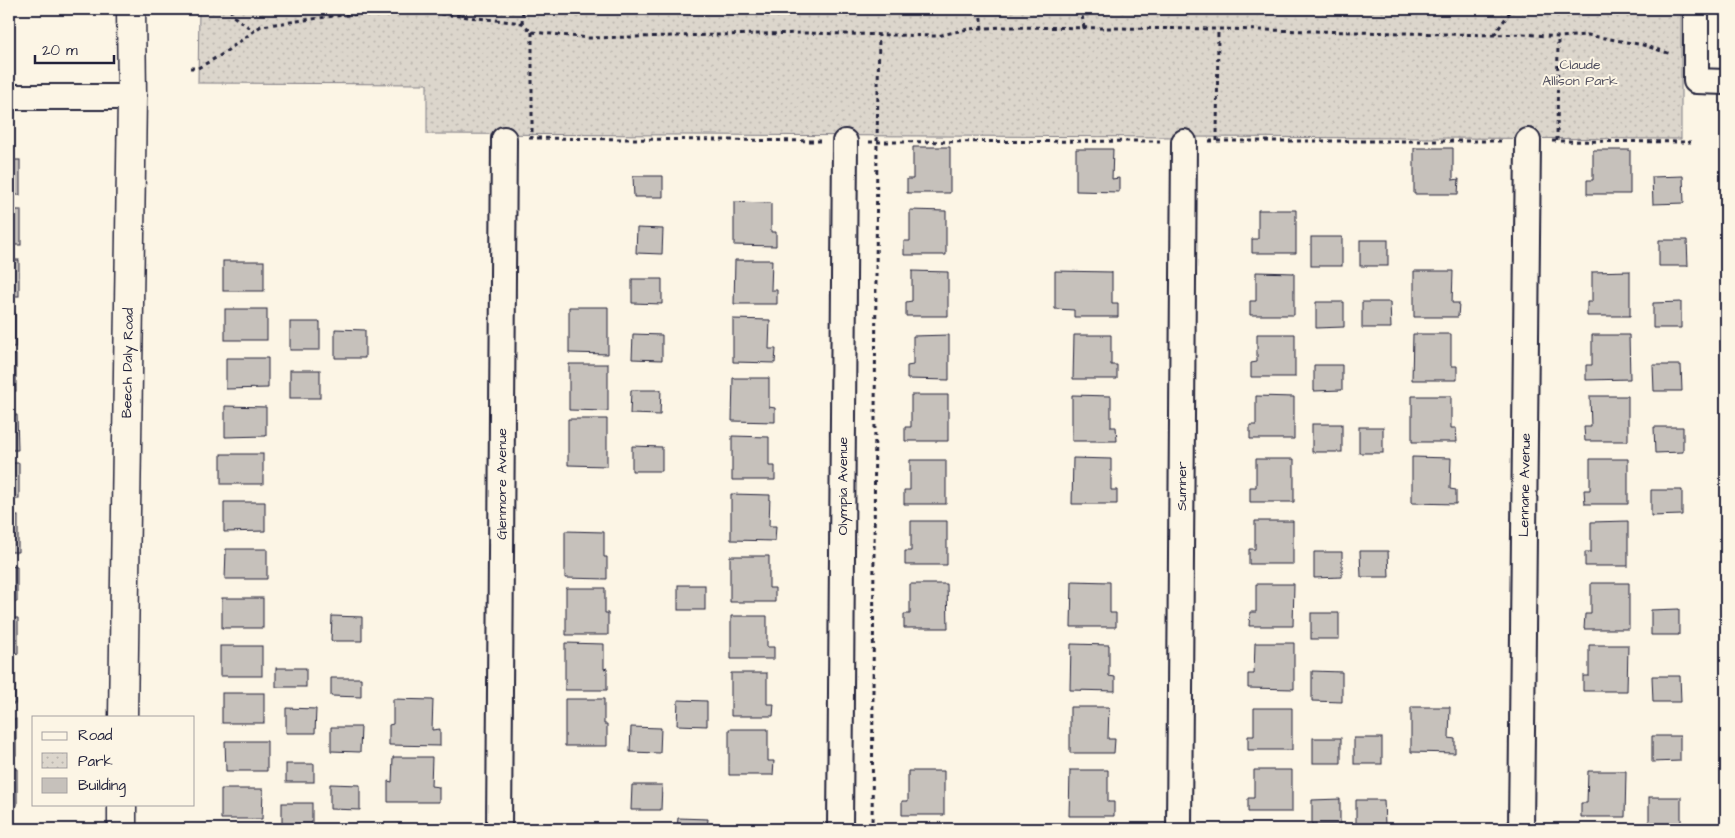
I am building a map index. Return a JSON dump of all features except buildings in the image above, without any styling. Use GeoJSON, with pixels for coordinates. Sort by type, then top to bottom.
{"type":"FeatureCollection","features":[{"type":"Feature","properties":{"kind":"main road","name":"Beech Daly Road"},"geometry":{"type":"LineString","coordinates":[[123,716],[132,9]]}},
{"type":"Feature","properties":{"kind":"main road"},"geometry":{"type":"LineString","coordinates":[[122,806],[122,829]]}},
{"type":"Feature","properties":{"kind":"street"},"geometry":{"type":"LineString","coordinates":[[1696,9],[1696,81],[1726,82]]}},
{"type":"Feature","properties":{"kind":"street"},"geometry":{"type":"LineString","coordinates":[[9,97],[132,97]]}},
{"type":"Feature","properties":{"kind":"street","name":"Glenmore Avenue"},"geometry":{"type":"LineString","coordinates":[[499,829],[504,140]]}},
{"type":"Feature","properties":{"kind":"street","name":"Lennane Avenue"},"geometry":{"type":"LineString","coordinates":[[1521,829],[1528,141]]}},
{"type":"Feature","properties":{"kind":"street","name":"Olympia Avenue"},"geometry":{"type":"LineString","coordinates":[[840,829],[845,142]]}},
{"type":"Feature","properties":{"kind":"street","name":"Sumner"},"geometry":{"type":"LineString","coordinates":[[1179,829],[1184,142]]}},
{"type":"Feature","properties":{"kind":"path"},"geometry":{"type":"LineString","coordinates":[[230,9],[233,16],[254,31]]}},
{"type":"Feature","properties":{"kind":"path"},"geometry":{"type":"LineString","coordinates":[[522,23],[523,9]]}},
{"type":"Feature","properties":{"kind":"path"},"geometry":{"type":"LineString","coordinates":[[980,9],[982,28]]}},
{"type":"Feature","properties":{"kind":"path"},"geometry":{"type":"LineString","coordinates":[[1084,28],[1082,15],[1126,9]]}},
{"type":"Feature","properties":{"kind":"path"},"geometry":{"type":"LineString","coordinates":[[1494,36],[1512,9]]}},
{"type":"Feature","properties":{"kind":"path"},"geometry":{"type":"LineString","coordinates":[[190,68],[198,68],[221,55],[261,26],[334,16],[415,10],[522,23],[532,32],[589,38],[804,33],[938,36],[968,29],[1002,27],[1218,29],[1494,36],[1524,34],[1558,37],[1588,35],[1674,54]]}},
{"type":"Feature","properties":{"kind":"path"},"geometry":{"type":"LineString","coordinates":[[1217,141],[1218,29]]}},
{"type":"Feature","properties":{"kind":"path"},"geometry":{"type":"LineString","coordinates":[[532,32],[532,138]]}},
{"type":"Feature","properties":{"kind":"path"},"geometry":{"type":"LineString","coordinates":[[872,829],[879,35]]}},
{"type":"Feature","properties":{"kind":"path"},"geometry":{"type":"LineString","coordinates":[[1557,141],[1558,37]]}},
{"type":"Feature","properties":{"kind":"path"},"geometry":{"type":"LineString","coordinates":[[538,138],[845,142],[1691,142]]}},
{"type":"Feature","properties":{"kind":"green space","name":"Claude Allison Park"},"geometry":{"type":"Polygon","coordinates":[[[199,9],[1681,9],[1681,139],[427,134],[427,84],[198,83],[199,9]]]}}]}
